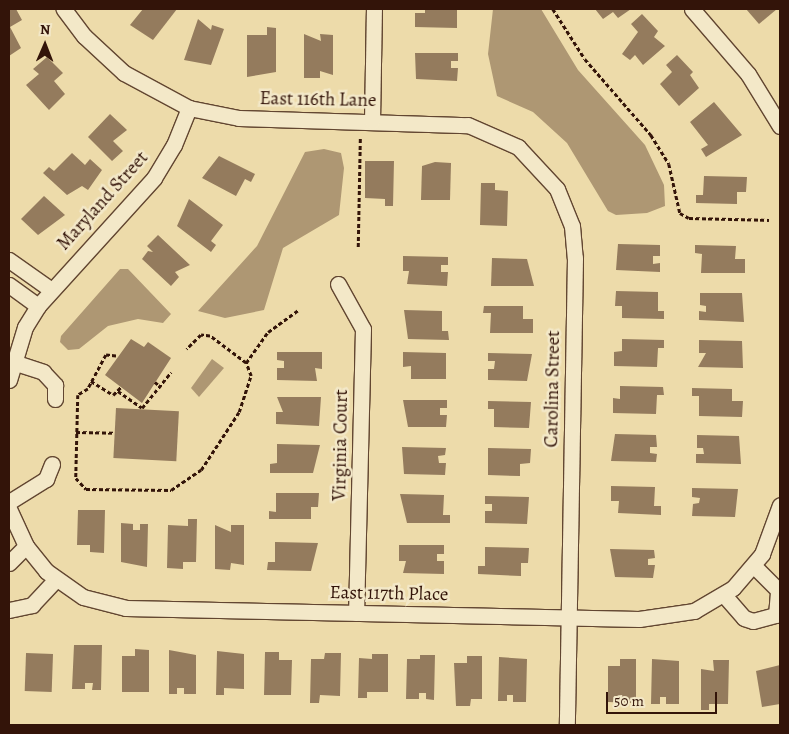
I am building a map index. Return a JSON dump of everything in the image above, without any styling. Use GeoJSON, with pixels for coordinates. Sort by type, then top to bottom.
{"type":"FeatureCollection","features":[{"type":"Feature","properties":{"kind":"street"},"geometry":{"type":"LineString","coordinates":[[64,9],[84,36],[124,73],[189,108]]}},
{"type":"Feature","properties":{"kind":"street"},"geometry":{"type":"LineString","coordinates":[[372,121],[374,9]]}},
{"type":"Feature","properties":{"kind":"street"},"geometry":{"type":"LineString","coordinates":[[692,9],[748,74],[780,126]]}},
{"type":"Feature","properties":{"kind":"street","name":"East 116th Lane"},"geometry":{"type":"LineString","coordinates":[[189,108],[239,118],[448,122]]}},
{"type":"Feature","properties":{"kind":"street","name":"Maryland Street"},"geometry":{"type":"LineString","coordinates":[[9,380],[13,362],[38,306],[50,289],[154,178],[174,145],[189,108]]}},
{"type":"Feature","properties":{"kind":"street","name":"Carolina Street"},"geometry":{"type":"LineString","coordinates":[[448,122],[487,130],[529,156],[557,189],[572,226],[575,258],[566,725]]}},
{"type":"Feature","properties":{"kind":"street"},"geometry":{"type":"LineString","coordinates":[[9,260],[50,289]]}},
{"type":"Feature","properties":{"kind":"street","name":"Virginia Court"},"geometry":{"type":"LineString","coordinates":[[338,284],[364,329],[356,613]]}},
{"type":"Feature","properties":{"kind":"street"},"geometry":{"type":"LineString","coordinates":[[9,285],[38,306]]}},
{"type":"Feature","properties":{"kind":"street"},"geometry":{"type":"LineString","coordinates":[[13,362],[43,372],[55,386],[55,399]]}},
{"type":"Feature","properties":{"kind":"street"},"geometry":{"type":"LineString","coordinates":[[9,502],[46,479],[52,464]]}},
{"type":"Feature","properties":{"kind":"street","name":"East 117th Place"},"geometry":{"type":"LineString","coordinates":[[56,579],[83,597],[126,608],[659,619],[694,611],[724,594],[754,566],[772,535],[780,505]]}},
{"type":"Feature","properties":{"kind":"street"},"geometry":{"type":"LineString","coordinates":[[9,509],[26,546],[56,579],[32,605],[9,610]]}},
{"type":"Feature","properties":{"kind":"street"},"geometry":{"type":"LineString","coordinates":[[9,563],[26,546]]}},
{"type":"Feature","properties":{"kind":"street"},"geometry":{"type":"LineString","coordinates":[[724,594],[744,618],[753,621],[776,615],[778,590],[754,566]]}},
{"type":"Feature","properties":{"kind":"path"},"geometry":{"type":"LineString","coordinates":[[553,9],[584,59],[651,135],[669,164],[680,213],[689,218],[769,220]]}},
{"type":"Feature","properties":{"kind":"path"},"geometry":{"type":"LineString","coordinates":[[358,247],[360,138]]}},
{"type":"Feature","properties":{"kind":"path"},"geometry":{"type":"LineString","coordinates":[[246,362],[268,332],[298,310]]}},
{"type":"Feature","properties":{"kind":"path"},"geometry":{"type":"LineString","coordinates":[[116,356],[106,355],[91,381],[78,396],[76,478],[86,489],[171,490],[201,470],[239,412],[250,376],[246,362],[210,336],[201,335],[187,349]]}},
{"type":"Feature","properties":{"kind":"path"},"geometry":{"type":"LineString","coordinates":[[91,381],[108,393],[118,392],[142,408],[153,398],[171,372]]}},
{"type":"Feature","properties":{"kind":"path"},"geometry":{"type":"LineString","coordinates":[[155,382],[161,386]]}},
{"type":"Feature","properties":{"kind":"path"},"geometry":{"type":"LineString","coordinates":[[118,392],[120,387]]}},
{"type":"Feature","properties":{"kind":"path"},"geometry":{"type":"LineString","coordinates":[[148,394],[153,398]]}},
{"type":"Feature","properties":{"kind":"path"},"geometry":{"type":"LineString","coordinates":[[76,432],[115,433]]}},
{"type":"Feature","properties":{"kind":"shaded area"},"geometry":{"type":"Polygon","coordinates":[[[493,9],[541,9],[578,70],[645,145],[664,185],[665,206],[647,213],[616,215],[608,211],[567,143],[533,112],[497,96],[488,54],[493,9]]]}},
{"type":"Feature","properties":{"kind":"shaded area"},"geometry":{"type":"Polygon","coordinates":[[[324,149],[341,153],[344,168],[339,215],[283,248],[264,310],[225,318],[198,311],[257,246],[305,152],[324,149]]]}},
{"type":"Feature","properties":{"kind":"shaded area"},"geometry":{"type":"Polygon","coordinates":[[[120,269],[128,269],[171,314],[163,323],[138,319],[108,326],[79,349],[68,350],[60,342],[61,336],[120,269]]]}},
{"type":"Feature","properties":{"kind":"shaded area"},"geometry":{"type":"Polygon","coordinates":[[[212,359],[224,368],[199,397],[191,388],[212,359]]]}},
{"type":"Feature","properties":{"kind":"building"},"geometry":{"type":"Polygon","coordinates":[[[9,9],[16,9],[22,20],[10,27],[21,48],[9,56],[9,9]]]}},
{"type":"Feature","properties":{"kind":"building"},"geometry":{"type":"Polygon","coordinates":[[[143,9],[177,9],[153,40],[130,25],[143,9]]]}},
{"type":"Feature","properties":{"kind":"building"},"geometry":{"type":"Polygon","coordinates":[[[425,9],[457,9],[457,28],[415,27],[415,13],[425,13],[425,9]]]}},
{"type":"Feature","properties":{"kind":"building"},"geometry":{"type":"Polygon","coordinates":[[[595,9],[631,9],[618,18],[613,12],[603,19],[595,9]]]}},
{"type":"Feature","properties":{"kind":"building"},"geometry":{"type":"Polygon","coordinates":[[[746,9],[777,9],[759,24],[746,9]]]}},
{"type":"Feature","properties":{"kind":"building"},"geometry":{"type":"Polygon","coordinates":[[[642,14],[658,31],[654,37],[665,46],[643,65],[635,55],[630,60],[622,54],[638,32],[631,24],[642,14]]]}},
{"type":"Feature","properties":{"kind":"building"},"geometry":{"type":"Polygon","coordinates":[[[198,19],[211,30],[212,25],[224,29],[211,65],[184,60],[198,19]]]}},
{"type":"Feature","properties":{"kind":"building"},"geometry":{"type":"Polygon","coordinates":[[[267,27],[276,28],[276,72],[247,77],[247,35],[267,35],[267,27]]]}},
{"type":"Feature","properties":{"kind":"building"},"geometry":{"type":"Polygon","coordinates":[[[304,34],[321,41],[320,34],[333,35],[333,75],[320,71],[320,78],[304,78],[304,34]]]}},
{"type":"Feature","properties":{"kind":"building"},"geometry":{"type":"Polygon","coordinates":[[[415,53],[458,53],[458,61],[451,61],[451,68],[458,68],[457,81],[416,79],[415,53]]]}},
{"type":"Feature","properties":{"kind":"building"},"geometry":{"type":"Polygon","coordinates":[[[677,55],[693,72],[690,75],[699,88],[679,106],[660,84],[672,72],[666,65],[677,55]]]}},
{"type":"Feature","properties":{"kind":"building"},"geometry":{"type":"Polygon","coordinates":[[[47,57],[63,73],[54,81],[65,94],[49,110],[26,85],[39,74],[33,69],[47,57]]]}},
{"type":"Feature","properties":{"kind":"building"},"geometry":{"type":"Polygon","coordinates":[[[714,102],[742,135],[706,157],[701,149],[708,145],[690,122],[714,102]]]}},
{"type":"Feature","properties":{"kind":"building"},"geometry":{"type":"Polygon","coordinates":[[[110,114],[127,130],[113,141],[123,151],[112,161],[88,137],[110,114]]]}},
{"type":"Feature","properties":{"kind":"building"},"geometry":{"type":"Polygon","coordinates":[[[72,153],[85,165],[90,159],[102,170],[88,190],[82,186],[67,195],[43,173],[49,167],[54,171],[72,153]]]}},
{"type":"Feature","properties":{"kind":"building"},"geometry":{"type":"Polygon","coordinates":[[[219,156],[255,174],[251,182],[245,179],[236,196],[202,178],[219,156]]]}},
{"type":"Feature","properties":{"kind":"building"},"geometry":{"type":"Polygon","coordinates":[[[365,161],[394,161],[393,206],[385,206],[385,199],[365,198],[365,161]]]}},
{"type":"Feature","properties":{"kind":"building"},"geometry":{"type":"Polygon","coordinates":[[[435,162],[451,163],[450,200],[421,200],[422,166],[435,162]]]}},
{"type":"Feature","properties":{"kind":"building"},"geometry":{"type":"Polygon","coordinates":[[[704,176],[747,177],[746,192],[737,192],[737,204],[696,203],[696,195],[703,195],[704,176]]]}},
{"type":"Feature","properties":{"kind":"building"},"geometry":{"type":"Polygon","coordinates":[[[481,183],[495,183],[495,190],[508,191],[507,226],[480,225],[481,183]]]}},
{"type":"Feature","properties":{"kind":"building"},"geometry":{"type":"Polygon","coordinates":[[[44,196],[65,215],[38,235],[21,219],[44,196]]]}},
{"type":"Feature","properties":{"kind":"building"},"geometry":{"type":"Polygon","coordinates":[[[189,199],[223,225],[211,241],[216,245],[211,252],[177,226],[189,199]]]}},
{"type":"Feature","properties":{"kind":"building"},"geometry":{"type":"Polygon","coordinates":[[[158,235],[190,265],[175,272],[179,277],[171,286],[142,259],[148,251],[153,252],[147,246],[158,235]]]}},
{"type":"Feature","properties":{"kind":"building"},"geometry":{"type":"Polygon","coordinates":[[[618,244],[660,245],[660,256],[653,256],[653,264],[660,263],[660,272],[616,270],[618,244]]]}},
{"type":"Feature","properties":{"kind":"building"},"geometry":{"type":"Polygon","coordinates":[[[695,245],[736,246],[735,259],[745,259],[745,273],[701,273],[702,254],[695,253],[695,245]]]}},
{"type":"Feature","properties":{"kind":"building"},"geometry":{"type":"Polygon","coordinates":[[[403,256],[448,257],[448,265],[441,265],[441,272],[448,272],[447,286],[407,284],[409,271],[403,271],[403,256]]]}},
{"type":"Feature","properties":{"kind":"building"},"geometry":{"type":"Polygon","coordinates":[[[492,258],[527,259],[534,286],[491,286],[492,258]]]}},
{"type":"Feature","properties":{"kind":"building"},"geometry":{"type":"Polygon","coordinates":[[[616,291],[658,292],[658,311],[664,311],[664,319],[622,318],[622,306],[615,306],[616,291]]]}},
{"type":"Feature","properties":{"kind":"building"},"geometry":{"type":"Polygon","coordinates":[[[700,293],[742,293],[744,322],[699,320],[699,311],[706,312],[706,306],[700,305],[700,293]]]}},
{"type":"Feature","properties":{"kind":"building"},"geometry":{"type":"Polygon","coordinates":[[[484,306],[523,306],[523,319],[533,319],[533,333],[490,333],[491,313],[483,313],[484,306]]]}},
{"type":"Feature","properties":{"kind":"building"},"geometry":{"type":"Polygon","coordinates":[[[404,310],[442,311],[442,331],[448,331],[449,340],[408,339],[404,310]]]}},
{"type":"Feature","properties":{"kind":"building"},"geometry":{"type":"Polygon","coordinates":[[[131,339],[144,347],[148,342],[171,358],[142,403],[105,375],[131,339]]]}},
{"type":"Feature","properties":{"kind":"building"},"geometry":{"type":"Polygon","coordinates":[[[622,339],[664,340],[664,348],[658,348],[657,367],[614,366],[614,352],[622,351],[622,339]]]}},
{"type":"Feature","properties":{"kind":"building"},"geometry":{"type":"Polygon","coordinates":[[[699,340],[742,341],[743,368],[698,367],[706,353],[699,353],[699,340]]]}},
{"type":"Feature","properties":{"kind":"building"},"geometry":{"type":"Polygon","coordinates":[[[277,352],[322,352],[322,369],[315,368],[317,381],[277,380],[277,368],[284,368],[284,361],[277,360],[277,352]]]}},
{"type":"Feature","properties":{"kind":"building"},"geometry":{"type":"Polygon","coordinates":[[[403,352],[446,353],[446,379],[411,379],[411,366],[403,367],[403,352]]]}},
{"type":"Feature","properties":{"kind":"building"},"geometry":{"type":"Polygon","coordinates":[[[488,353],[532,354],[527,381],[488,380],[488,369],[494,369],[495,361],[488,361],[488,353]]]}},
{"type":"Feature","properties":{"kind":"building"},"geometry":{"type":"Polygon","coordinates":[[[620,386],[663,387],[664,395],[657,395],[656,414],[613,413],[613,398],[620,399],[620,386]]]}},
{"type":"Feature","properties":{"kind":"building"},"geometry":{"type":"Polygon","coordinates":[[[692,388],[732,389],[732,401],[743,401],[742,417],[699,416],[699,396],[692,396],[692,388]]]}},
{"type":"Feature","properties":{"kind":"building"},"geometry":{"type":"Polygon","coordinates":[[[277,397],[321,397],[319,426],[276,424],[276,412],[283,412],[277,397]]]}},
{"type":"Feature","properties":{"kind":"building"},"geometry":{"type":"Polygon","coordinates":[[[403,400],[447,400],[447,408],[440,408],[440,415],[447,415],[446,427],[408,427],[403,400]]]}},
{"type":"Feature","properties":{"kind":"building"},"geometry":{"type":"Polygon","coordinates":[[[488,401],[531,402],[529,428],[494,427],[494,409],[488,409],[488,401]]]}},
{"type":"Feature","properties":{"kind":"building"},"geometry":{"type":"Polygon","coordinates":[[[116,408],[179,411],[176,461],[113,458],[116,408]]]}},
{"type":"Feature","properties":{"kind":"building"},"geometry":{"type":"Polygon","coordinates":[[[615,434],[656,435],[657,447],[650,447],[650,453],[657,454],[656,462],[611,461],[615,434]]]}},
{"type":"Feature","properties":{"kind":"building"},"geometry":{"type":"Polygon","coordinates":[[[697,435],[739,436],[741,464],[696,463],[696,454],[704,454],[703,448],[697,448],[697,435]]]}},
{"type":"Feature","properties":{"kind":"building"},"geometry":{"type":"Polygon","coordinates":[[[277,444],[320,445],[313,473],[270,473],[270,464],[277,463],[277,444]]]}},
{"type":"Feature","properties":{"kind":"building"},"geometry":{"type":"Polygon","coordinates":[[[402,447],[446,448],[445,455],[438,456],[439,463],[446,463],[445,475],[404,474],[402,447]]]}},
{"type":"Feature","properties":{"kind":"building"},"geometry":{"type":"Polygon","coordinates":[[[488,448],[531,449],[530,463],[520,464],[520,476],[488,475],[488,448]]]}},
{"type":"Feature","properties":{"kind":"building"},"geometry":{"type":"Polygon","coordinates":[[[611,486],[655,487],[654,506],[661,506],[661,515],[618,513],[619,501],[611,501],[611,486]]]}},
{"type":"Feature","properties":{"kind":"building"},"geometry":{"type":"Polygon","coordinates":[[[692,488],[738,489],[735,517],[692,516],[693,504],[699,503],[700,498],[692,497],[692,488]]]}},
{"type":"Feature","properties":{"kind":"building"},"geometry":{"type":"Polygon","coordinates":[[[276,493],[319,493],[318,507],[311,507],[311,519],[269,519],[269,511],[276,512],[276,493]]]}},
{"type":"Feature","properties":{"kind":"building"},"geometry":{"type":"Polygon","coordinates":[[[400,494],[444,495],[443,515],[450,515],[450,523],[407,523],[400,494]]]}},
{"type":"Feature","properties":{"kind":"building"},"geometry":{"type":"Polygon","coordinates":[[[485,496],[529,497],[527,524],[485,523],[485,511],[492,511],[492,504],[485,504],[485,496]]]}},
{"type":"Feature","properties":{"kind":"building"},"geometry":{"type":"Polygon","coordinates":[[[78,510],[105,510],[104,553],[90,552],[90,545],[77,545],[78,510]]]}},
{"type":"Feature","properties":{"kind":"building"},"geometry":{"type":"Polygon","coordinates":[[[188,519],[197,519],[196,562],[183,562],[183,569],[167,568],[168,525],[188,526],[188,519]]]}},
{"type":"Feature","properties":{"kind":"building"},"geometry":{"type":"Polygon","coordinates":[[[121,523],[133,524],[133,530],[140,530],[140,524],[148,524],[147,567],[121,562],[121,523]]]}},
{"type":"Feature","properties":{"kind":"building"},"geometry":{"type":"Polygon","coordinates":[[[215,525],[231,532],[231,525],[244,525],[244,565],[231,563],[230,570],[215,569],[215,525]]]}},
{"type":"Feature","properties":{"kind":"building"},"geometry":{"type":"Polygon","coordinates":[[[275,542],[318,543],[311,571],[267,570],[268,562],[275,562],[275,542]]]}},
{"type":"Feature","properties":{"kind":"building"},"geometry":{"type":"Polygon","coordinates":[[[399,545],[444,545],[444,554],[437,554],[437,561],[444,561],[444,574],[403,573],[406,561],[399,561],[399,545]]]}},
{"type":"Feature","properties":{"kind":"building"},"geometry":{"type":"Polygon","coordinates":[[[485,547],[529,548],[528,563],[521,563],[521,576],[478,574],[478,566],[485,566],[485,547]]]}},
{"type":"Feature","properties":{"kind":"building"},"geometry":{"type":"Polygon","coordinates":[[[610,549],[654,550],[655,558],[648,559],[648,565],[655,565],[653,578],[615,577],[610,549]]]}},
{"type":"Feature","properties":{"kind":"building"},"geometry":{"type":"Polygon","coordinates":[[[74,645],[102,645],[101,690],[92,690],[93,683],[85,683],[85,689],[72,689],[74,645]]]}},
{"type":"Feature","properties":{"kind":"building"},"geometry":{"type":"Polygon","coordinates":[[[135,649],[149,650],[149,692],[122,692],[122,656],[135,656],[135,649]]]}},
{"type":"Feature","properties":{"kind":"building"},"geometry":{"type":"Polygon","coordinates":[[[169,650],[196,655],[196,694],[184,694],[184,688],[177,688],[177,694],[169,694],[169,650]]]}},
{"type":"Feature","properties":{"kind":"building"},"geometry":{"type":"Polygon","coordinates":[[[217,651],[244,654],[244,689],[224,688],[224,695],[216,695],[217,651]]]}},
{"type":"Feature","properties":{"kind":"building"},"geometry":{"type":"Polygon","coordinates":[[[265,652],[279,652],[279,660],[292,660],[291,695],[264,695],[265,652]]]}},
{"type":"Feature","properties":{"kind":"building"},"geometry":{"type":"Polygon","coordinates":[[[26,653],[53,654],[52,692],[25,691],[26,653]]]}},
{"type":"Feature","properties":{"kind":"building"},"geometry":{"type":"Polygon","coordinates":[[[325,653],[341,653],[340,696],[320,695],[319,703],[310,703],[311,659],[324,659],[325,653]]]}},
{"type":"Feature","properties":{"kind":"building"},"geometry":{"type":"Polygon","coordinates":[[[372,654],[388,654],[388,692],[367,692],[367,698],[358,698],[359,658],[372,659],[372,654]]]}},
{"type":"Feature","properties":{"kind":"building"},"geometry":{"type":"Polygon","coordinates":[[[420,655],[435,655],[434,700],[426,699],[426,693],[419,693],[419,699],[406,699],[407,659],[420,659],[420,655]]]}},
{"type":"Feature","properties":{"kind":"building"},"geometry":{"type":"Polygon","coordinates":[[[467,656],[482,656],[482,699],[471,699],[470,706],[456,706],[454,663],[467,663],[467,656]]]}},
{"type":"Feature","properties":{"kind":"building"},"geometry":{"type":"Polygon","coordinates":[[[499,657],[527,659],[526,702],[513,702],[513,695],[507,695],[507,701],[498,701],[499,657]]]}},
{"type":"Feature","properties":{"kind":"building"},"geometry":{"type":"Polygon","coordinates":[[[620,659],[636,659],[636,703],[608,702],[608,666],[620,666],[620,659]]]}},
{"type":"Feature","properties":{"kind":"building"},"geometry":{"type":"Polygon","coordinates":[[[652,659],[679,661],[679,704],[666,704],[666,697],[660,697],[660,704],[651,704],[652,659]]]}},
{"type":"Feature","properties":{"kind":"building"},"geometry":{"type":"Polygon","coordinates":[[[713,660],[729,660],[728,704],[709,704],[709,710],[701,710],[701,669],[714,671],[713,660]]]}},
{"type":"Feature","properties":{"kind":"building"},"geometry":{"type":"Polygon","coordinates":[[[780,665],[780,704],[762,707],[756,671],[780,665]]]}}]}
